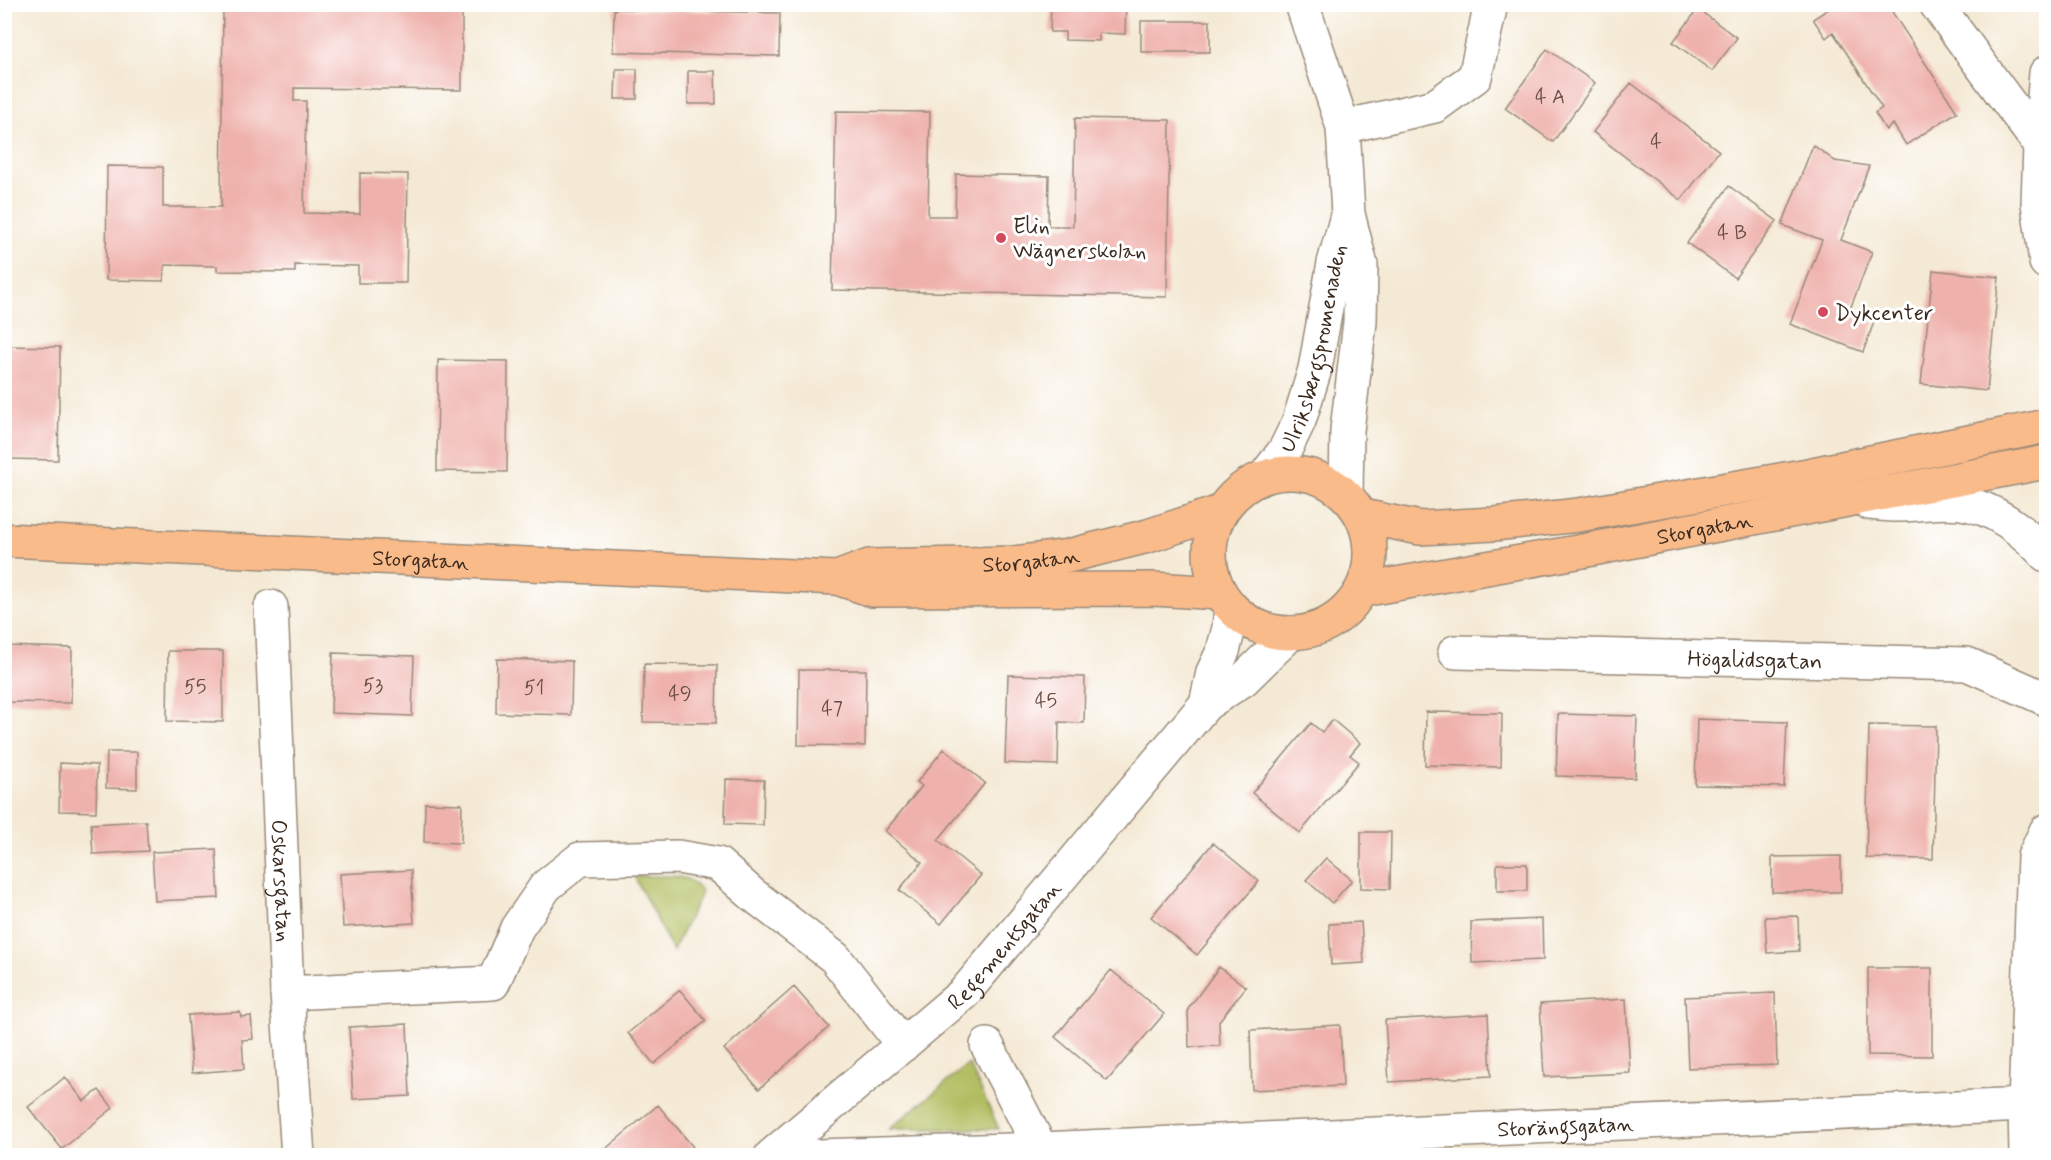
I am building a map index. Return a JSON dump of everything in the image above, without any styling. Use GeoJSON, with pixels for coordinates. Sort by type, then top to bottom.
{"type":"FeatureCollection","features":[{"type":"Feature","properties":{"kind":"main road","name":"Storgatan"},"geometry":{"type":"LineString","coordinates":[[1354,505],[1420,528],[1494,524],[1579,515],[1808,475],[2046,426]]}},
{"type":"Feature","properties":{"kind":"main road","name":"Storgatan"},"geometry":{"type":"LineString","coordinates":[[1362,590],[2046,462]]}},
{"type":"Feature","properties":{"kind":"main road"},"geometry":{"type":"LineString","coordinates":[[1282,472],[1310,474],[1328,481],[1354,505],[1370,540],[1370,565],[1362,590],[1349,608],[1332,621],[1312,630],[1291,633],[1265,630],[1242,618],[1226,601],[1210,563],[1209,544],[1220,512],[1231,497],[1249,482],[1282,472]]}},
{"type":"Feature","properties":{"kind":"main road","name":"Storgatan"},"geometry":{"type":"LineString","coordinates":[[837,578],[869,566],[1013,563],[1068,556],[1148,536],[1220,512]]}},
{"type":"Feature","properties":{"kind":"main road","name":"Storgatan"},"geometry":{"type":"LineString","coordinates":[[4,540],[837,578],[872,590],[1154,589],[1226,601]]}},
{"type":"Feature","properties":{"kind":"street","name":"Ulriksbergspromenaden"},"geometry":{"type":"LineString","coordinates":[[1302,4],[1343,127],[1348,214],[1361,265],[1360,322],[1347,430],[1354,505]]}},
{"type":"Feature","properties":{"kind":"street"},"geometry":{"type":"LineString","coordinates":[[1343,127],[1435,106],[1475,77],[1491,4]]}},
{"type":"Feature","properties":{"kind":"street"},"geometry":{"type":"LineString","coordinates":[[1936,4],[2040,145]]}},
{"type":"Feature","properties":{"kind":"street"},"geometry":{"type":"LineString","coordinates":[[2046,73],[2038,202],[2046,262]]}},
{"type":"Feature","properties":{"kind":"street","name":"Ulriksbergspromenaden"},"geometry":{"type":"LineString","coordinates":[[1266,475],[1285,450],[1299,421],[1315,369],[1334,263],[1348,214]]}},
{"type":"Feature","properties":{"kind":"street"},"geometry":{"type":"LineString","coordinates":[[1844,500],[1895,505],[1962,503],[2005,519],[2031,538],[2046,555]]}},
{"type":"Feature","properties":{"kind":"street","name":"Regementsgatan"},"geometry":{"type":"LineString","coordinates":[[1206,704],[1213,672],[1223,651],[1229,628],[1226,601]]}},
{"type":"Feature","properties":{"kind":"street","name":"Oskarsgatan"},"geometry":{"type":"LineString","coordinates":[[271,606],[287,993],[298,1155]]}},
{"type":"Feature","properties":{"kind":"street","name":"Regementsgatan"},"geometry":{"type":"LineString","coordinates":[[771,1155],[964,993],[1206,704],[1243,681],[1291,633]]}},
{"type":"Feature","properties":{"kind":"street","name":"Högalidsgatan"},"geometry":{"type":"LineString","coordinates":[[1455,652],[1967,664],[2046,699]]}},
{"type":"Feature","properties":{"kind":"street"},"geometry":{"type":"LineString","coordinates":[[2026,1155],[2036,1106],[2034,856],[2046,831]]}},
{"type":"Feature","properties":{"kind":"street"},"geometry":{"type":"LineString","coordinates":[[287,993],[493,983],[517,927],[546,886],[580,859],[678,856],[718,864],[752,894],[835,958],[903,1045]]}},
{"type":"Feature","properties":{"kind":"street"},"geometry":{"type":"LineString","coordinates":[[987,1045],[1041,1152]]}},
{"type":"Feature","properties":{"kind":"street","name":"Storängsgatan"},"geometry":{"type":"LineString","coordinates":[[818,1155],[1041,1152],[2036,1106]]}},
{"type":"Feature","properties":{"kind":"green space"},"geometry":{"type":"Polygon","coordinates":[[[634,876],[672,876],[688,879],[702,891],[673,951],[634,876]]]}},
{"type":"Feature","properties":{"kind":"green space"},"geometry":{"type":"Polygon","coordinates":[[[969,1064],[999,1129],[889,1129],[969,1064]]]}},
{"type":"Feature","properties":{"kind":"building"},"geometry":{"type":"Polygon","coordinates":[[[223,4],[462,4],[462,90],[294,88],[294,101],[306,101],[304,213],[360,214],[360,173],[408,174],[406,283],[358,283],[358,266],[295,265],[295,272],[217,271],[217,266],[165,265],[164,281],[106,280],[107,166],[163,167],[163,207],[221,207],[223,4]]]}},
{"type":"Feature","properties":{"kind":"building"},"geometry":{"type":"Polygon","coordinates":[[[1051,4],[1126,4],[1125,34],[1099,33],[1099,41],[1065,40],[1065,32],[1050,32],[1051,4]]]}},
{"type":"Feature","properties":{"kind":"building"},"geometry":{"type":"Polygon","coordinates":[[[1836,4],[1887,4],[1957,112],[1906,145],[1893,124],[1886,130],[1875,113],[1882,108],[1833,32],[1826,38],[1813,19],[1836,4]]]}},
{"type":"Feature","properties":{"kind":"building"},"geometry":{"type":"Polygon","coordinates":[[[614,9],[780,13],[779,56],[613,52],[614,9]]]}},
{"type":"Feature","properties":{"kind":"building"},"geometry":{"type":"Polygon","coordinates":[[[1698,9],[1737,38],[1712,71],[1673,42],[1698,9]]]}},
{"type":"Feature","properties":{"kind":"building"},"geometry":{"type":"Polygon","coordinates":[[[1141,21],[1210,21],[1210,52],[1141,52],[1141,21]]]}},
{"type":"Feature","properties":{"kind":"building"},"geometry":{"type":"Polygon","coordinates":[[[1547,49],[1595,83],[1553,142],[1505,108],[1547,49]]]}},
{"type":"Feature","properties":{"kind":"building"},"geometry":{"type":"Polygon","coordinates":[[[616,69],[637,69],[637,99],[615,99],[616,69]]]}},
{"type":"Feature","properties":{"kind":"building"},"geometry":{"type":"Polygon","coordinates":[[[688,71],[715,71],[716,104],[688,104],[688,71]]]}},
{"type":"Feature","properties":{"kind":"building"},"geometry":{"type":"Polygon","coordinates":[[[1631,83],[1719,151],[1681,200],[1593,132],[1631,83]]]}},
{"type":"Feature","properties":{"kind":"building"},"geometry":{"type":"Polygon","coordinates":[[[836,111],[930,112],[928,216],[955,216],[956,174],[1049,176],[1048,226],[1073,226],[1075,118],[1170,120],[1167,297],[832,290],[836,111]]]}},
{"type":"Feature","properties":{"kind":"building"},"geometry":{"type":"Polygon","coordinates":[[[1813,145],[1835,161],[1869,166],[1841,240],[1872,252],[1849,312],[1874,322],[1863,352],[1790,324],[1822,240],[1782,225],[1813,145]]]}},
{"type":"Feature","properties":{"kind":"building"},"geometry":{"type":"Polygon","coordinates":[[[1729,186],[1777,221],[1735,278],[1687,243],[1729,186]]]}},
{"type":"Feature","properties":{"kind":"building"},"geometry":{"type":"Polygon","coordinates":[[[1933,270],[1999,277],[1987,391],[1921,384],[1933,270]]]}},
{"type":"Feature","properties":{"kind":"building"},"geometry":{"type":"Polygon","coordinates":[[[4,346],[60,347],[58,460],[4,459],[4,346]]]}},
{"type":"Feature","properties":{"kind":"building"},"geometry":{"type":"Polygon","coordinates":[[[438,360],[508,361],[507,472],[437,471],[438,360]]]}},
{"type":"Feature","properties":{"kind":"building"},"geometry":{"type":"Polygon","coordinates":[[[4,646],[72,648],[71,703],[4,702],[4,646]]]}},
{"type":"Feature","properties":{"kind":"building"},"geometry":{"type":"Polygon","coordinates":[[[168,651],[223,651],[223,722],[167,721],[168,651]]]}},
{"type":"Feature","properties":{"kind":"building"},"geometry":{"type":"Polygon","coordinates":[[[333,653],[414,656],[412,716],[331,713],[333,653]]]}},
{"type":"Feature","properties":{"kind":"building"},"geometry":{"type":"Polygon","coordinates":[[[497,659],[572,661],[571,715],[496,713],[497,659]]]}},
{"type":"Feature","properties":{"kind":"building"},"geometry":{"type":"Polygon","coordinates":[[[644,664],[717,665],[716,723],[643,722],[644,664]]]}},
{"type":"Feature","properties":{"kind":"building"},"geometry":{"type":"Polygon","coordinates":[[[799,670],[866,670],[865,746],[798,745],[799,670]]]}},
{"type":"Feature","properties":{"kind":"building"},"geometry":{"type":"Polygon","coordinates":[[[1008,675],[1085,677],[1084,723],[1059,722],[1058,765],[1005,763],[1008,675]]]}},
{"type":"Feature","properties":{"kind":"building"},"geometry":{"type":"Polygon","coordinates":[[[1426,712],[1502,713],[1501,767],[1425,765],[1426,712]]]}},
{"type":"Feature","properties":{"kind":"building"},"geometry":{"type":"Polygon","coordinates":[[[1558,714],[1637,716],[1635,778],[1556,776],[1558,714]]]}},
{"type":"Feature","properties":{"kind":"building"},"geometry":{"type":"Polygon","coordinates":[[[1697,719],[1787,722],[1784,787],[1695,785],[1697,719]]]}},
{"type":"Feature","properties":{"kind":"building"},"geometry":{"type":"Polygon","coordinates":[[[1333,720],[1360,743],[1350,755],[1359,762],[1300,833],[1252,793],[1311,723],[1322,732],[1333,720]]]}},
{"type":"Feature","properties":{"kind":"building"},"geometry":{"type":"Polygon","coordinates":[[[1869,725],[1936,726],[1933,859],[1866,858],[1869,725]]]}},
{"type":"Feature","properties":{"kind":"building"},"geometry":{"type":"Polygon","coordinates":[[[944,749],[985,783],[938,840],[981,875],[941,924],[899,890],[922,862],[885,831],[922,786],[917,782],[944,749]]]}},
{"type":"Feature","properties":{"kind":"building"},"geometry":{"type":"Polygon","coordinates":[[[107,752],[137,752],[137,789],[106,788],[107,752]]]}},
{"type":"Feature","properties":{"kind":"building"},"geometry":{"type":"Polygon","coordinates":[[[60,763],[97,765],[96,812],[59,811],[60,763]]]}},
{"type":"Feature","properties":{"kind":"building"},"geometry":{"type":"Polygon","coordinates":[[[726,779],[764,780],[763,825],[725,824],[726,779]]]}},
{"type":"Feature","properties":{"kind":"building"},"geometry":{"type":"Polygon","coordinates":[[[425,803],[462,804],[461,843],[424,842],[425,803]]]}},
{"type":"Feature","properties":{"kind":"building"},"geometry":{"type":"Polygon","coordinates":[[[146,821],[148,851],[93,854],[91,824],[146,821]]]}},
{"type":"Feature","properties":{"kind":"building"},"geometry":{"type":"Polygon","coordinates":[[[1361,832],[1391,832],[1390,889],[1361,888],[1361,832]]]}},
{"type":"Feature","properties":{"kind":"building"},"geometry":{"type":"Polygon","coordinates":[[[1213,843],[1259,881],[1197,955],[1151,917],[1213,843]]]}},
{"type":"Feature","properties":{"kind":"building"},"geometry":{"type":"Polygon","coordinates":[[[216,849],[219,898],[155,901],[152,852],[216,849]]]}},
{"type":"Feature","properties":{"kind":"building"},"geometry":{"type":"Polygon","coordinates":[[[1841,856],[1841,892],[1772,892],[1772,857],[1841,856]]]}},
{"type":"Feature","properties":{"kind":"building"},"geometry":{"type":"Polygon","coordinates":[[[1326,858],[1352,880],[1332,903],[1306,880],[1326,858]]]}},
{"type":"Feature","properties":{"kind":"building"},"geometry":{"type":"Polygon","coordinates":[[[1497,864],[1527,864],[1527,891],[1497,891],[1497,864]]]}},
{"type":"Feature","properties":{"kind":"building"},"geometry":{"type":"Polygon","coordinates":[[[411,870],[414,923],[343,927],[340,874],[411,870]]]}},
{"type":"Feature","properties":{"kind":"building"},"geometry":{"type":"Polygon","coordinates":[[[1798,916],[1799,951],[1767,953],[1765,917],[1798,916]]]}},
{"type":"Feature","properties":{"kind":"building"},"geometry":{"type":"Polygon","coordinates":[[[1542,919],[1543,960],[1472,963],[1471,922],[1542,919]]]}},
{"type":"Feature","properties":{"kind":"building"},"geometry":{"type":"Polygon","coordinates":[[[1361,922],[1364,963],[1331,965],[1329,924],[1361,922]]]}},
{"type":"Feature","properties":{"kind":"building"},"geometry":{"type":"Polygon","coordinates":[[[1219,967],[1246,987],[1219,1021],[1220,1046],[1189,1047],[1188,1009],[1219,967]]]}},
{"type":"Feature","properties":{"kind":"building"},"geometry":{"type":"Polygon","coordinates":[[[1868,968],[1932,968],[1932,1056],[1868,1055],[1868,968]]]}},
{"type":"Feature","properties":{"kind":"building"},"geometry":{"type":"Polygon","coordinates":[[[1111,970],[1164,1014],[1107,1081],[1055,1037],[1111,970]]]}},
{"type":"Feature","properties":{"kind":"building"},"geometry":{"type":"Polygon","coordinates":[[[794,987],[829,1027],[759,1089],[724,1049],[794,987]]]}},
{"type":"Feature","properties":{"kind":"building"},"geometry":{"type":"Polygon","coordinates":[[[680,990],[706,1021],[654,1064],[628,1033],[680,990]]]}},
{"type":"Feature","properties":{"kind":"building"},"geometry":{"type":"Polygon","coordinates":[[[1775,993],[1777,1065],[1688,1068],[1685,997],[1775,993]]]}},
{"type":"Feature","properties":{"kind":"building"},"geometry":{"type":"Polygon","coordinates":[[[1626,999],[1630,1073],[1544,1077],[1540,1004],[1626,999]]]}},
{"type":"Feature","properties":{"kind":"building"},"geometry":{"type":"Polygon","coordinates":[[[240,1012],[241,1017],[251,1016],[253,1039],[242,1040],[244,1069],[192,1073],[188,1015],[240,1012]]]}},
{"type":"Feature","properties":{"kind":"building"},"geometry":{"type":"Polygon","coordinates":[[[1488,1014],[1491,1076],[1389,1082],[1385,1020],[1488,1014]]]}},
{"type":"Feature","properties":{"kind":"building"},"geometry":{"type":"Polygon","coordinates":[[[407,1024],[410,1096],[353,1099],[349,1027],[407,1024]]]}},
{"type":"Feature","properties":{"kind":"building"},"geometry":{"type":"Polygon","coordinates":[[[1340,1025],[1343,1086],[1252,1090],[1250,1030],[1340,1025]]]}},
{"type":"Feature","properties":{"kind":"building"},"geometry":{"type":"Polygon","coordinates":[[[65,1077],[84,1101],[99,1090],[113,1108],[62,1149],[28,1107],[65,1077]]]}},
{"type":"Feature","properties":{"kind":"building"},"geometry":{"type":"Polygon","coordinates":[[[658,1105],[693,1147],[683,1156],[607,1156],[603,1151],[658,1105]]]}},
{"type":"Feature","properties":{"kind":"place","name":"Elin Wägnerskolan"},"geometry":{"type":"Point","coordinates":[1001,238]}},
{"type":"Feature","properties":{"kind":"place","name":"Dykcenter"},"geometry":{"type":"Point","coordinates":[1823,312]}}]}
